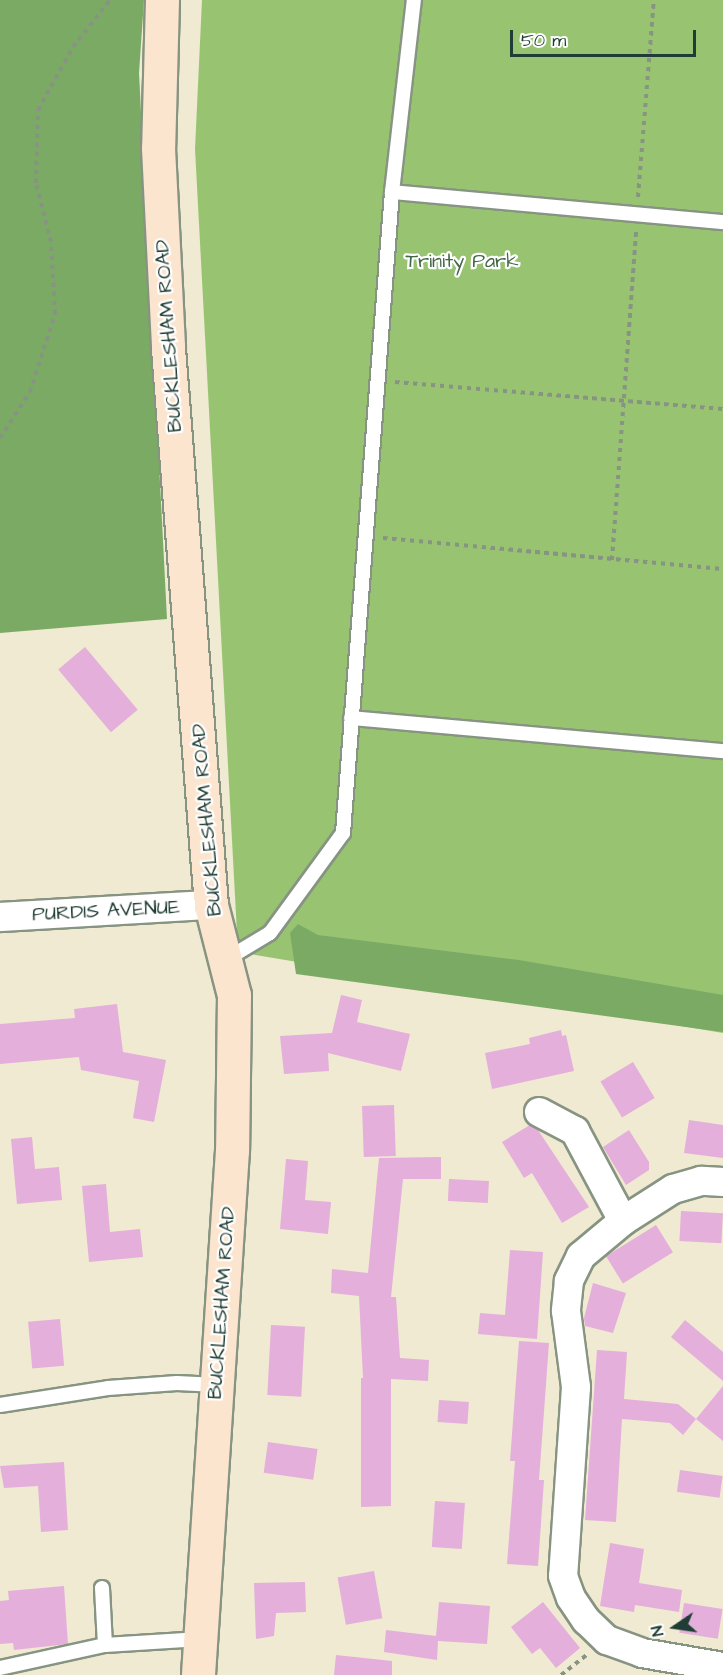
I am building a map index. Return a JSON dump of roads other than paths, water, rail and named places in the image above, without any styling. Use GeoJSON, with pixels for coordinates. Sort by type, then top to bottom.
{"type":"FeatureCollection","features":[{"type":"Feature","properties":{"kind":"street","name":"BUCKLESHAM ROAD"},"geometry":{"type":"LineString","coordinates":[[162,0],[158,148],[168,348],[211,905],[234,995],[232,1150],[198,1675]]}},
{"type":"Feature","properties":{"kind":"street","name":"PURDIS AVENUE"},"geometry":{"type":"LineString","coordinates":[[0,917],[211,905]]}},
{"type":"Feature","properties":{"kind":"street"},"geometry":{"type":"LineString","coordinates":[[539,1112],[574,1131],[623,1221]]}},
{"type":"Feature","properties":{"kind":"street"},"geometry":{"type":"LineString","coordinates":[[723,1182],[701,1181],[674,1189],[623,1221],[581,1256],[569,1281],[566,1311],[576,1387],[563,1576],[571,1598],[586,1620],[607,1640],[642,1653],[723,1666]]}},
{"type":"Feature","properties":{"kind":"lane"},"geometry":{"type":"LineString","coordinates":[[225,960],[270,933],[343,833],[392,192],[414,0]]}},
{"type":"Feature","properties":{"kind":"lane"},"geometry":{"type":"LineString","coordinates":[[392,192],[637,212],[723,222]]}},
{"type":"Feature","properties":{"kind":"lane"},"geometry":{"type":"LineString","coordinates":[[351,718],[723,751]]}},
{"type":"Feature","properties":{"kind":"lane"},"geometry":{"type":"LineString","coordinates":[[0,1405],[108,1388],[177,1383],[217,1385]]}},
{"type":"Feature","properties":{"kind":"lane"},"geometry":{"type":"LineString","coordinates":[[102,1588],[105,1645]]}},
{"type":"Feature","properties":{"kind":"lane"},"geometry":{"type":"LineString","coordinates":[[0,1668],[105,1645],[201,1639]]}},
{"type":"Feature","properties":{"kind":"park label","name":"Trinity Park"},"geometry":{"type":"Point","coordinates":[462,261]}}]}
